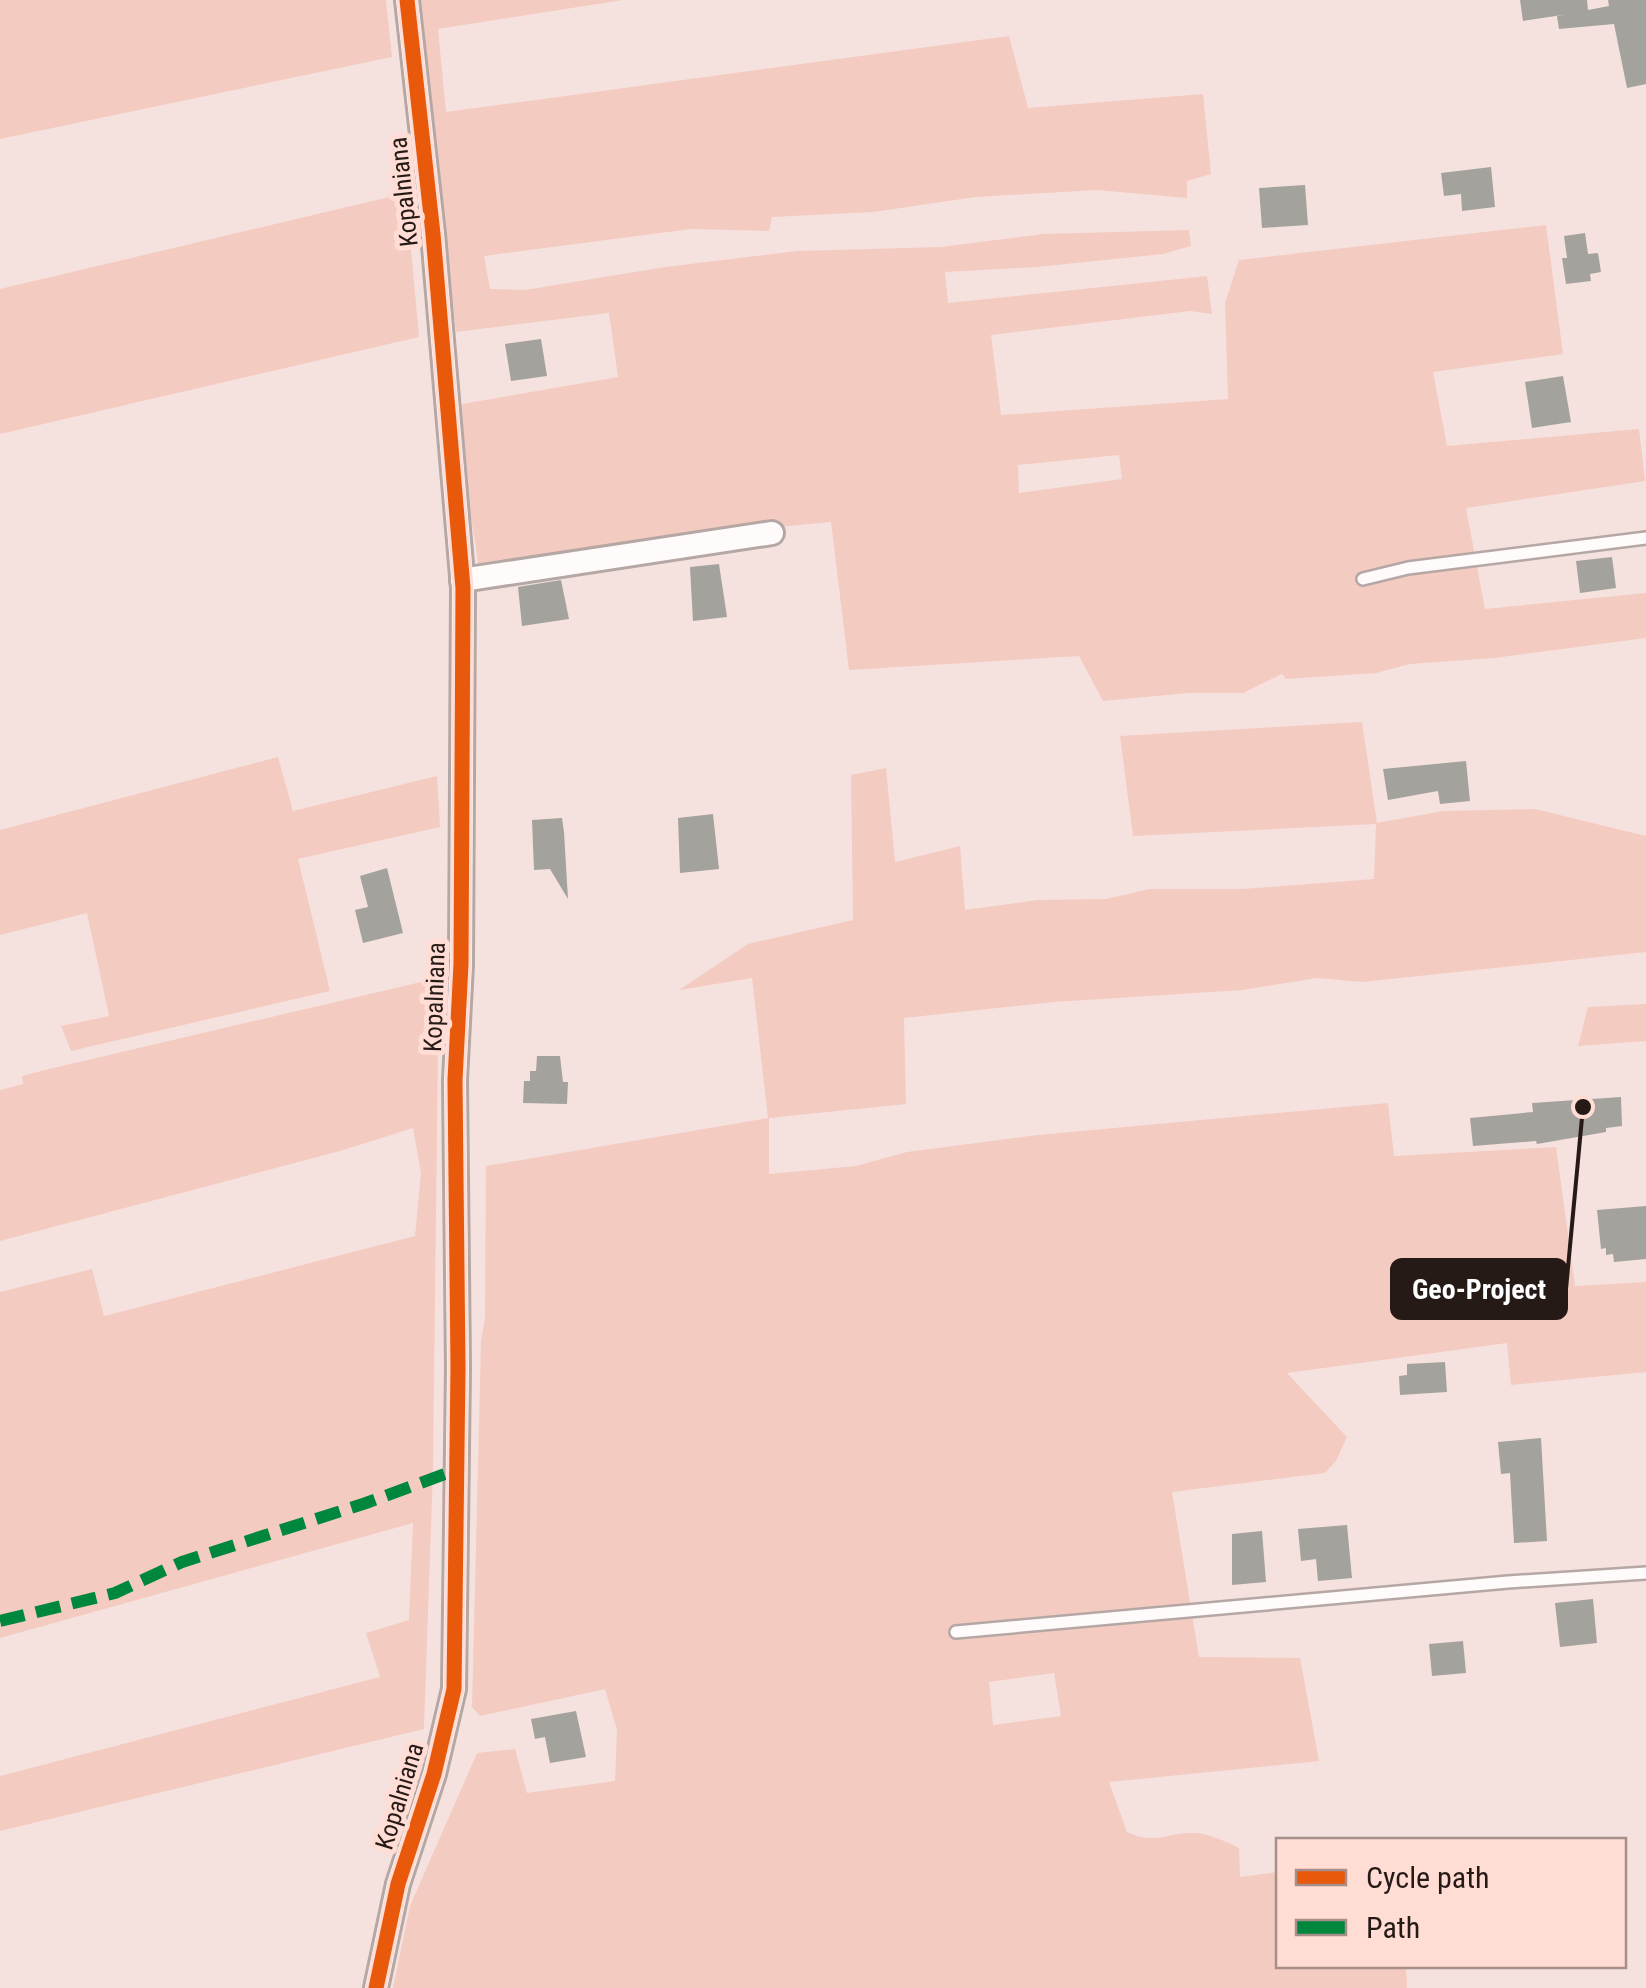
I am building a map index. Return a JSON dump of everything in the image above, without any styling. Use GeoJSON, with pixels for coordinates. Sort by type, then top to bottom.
{"type":"FeatureCollection","features":[{"type":"Feature","properties":{"kind":"street","name":"Kopalniana"},"geometry":{"type":"LineString","coordinates":[[376,1988],[398,1884],[434,1774],[454,1689],[458,1368],[455,1080],[462,964],[462,580],[433,234],[408,0]]}},
{"type":"Feature","properties":{"kind":"street"},"geometry":{"type":"LineString","coordinates":[[462,580],[772,534]]}},
{"type":"Feature","properties":{"kind":"lane"},"geometry":{"type":"LineString","coordinates":[[1363,579],[1408,568],[1646,538]]}},
{"type":"Feature","properties":{"kind":"lane"},"geometry":{"type":"LineString","coordinates":[[956,1632],[1646,1573]]}},
{"type":"Feature","properties":{"kind":"shaded area"},"geometry":{"type":"Polygon","coordinates":[[[0,0],[386,0],[392,57],[0,139],[0,0]]]}},
{"type":"Feature","properties":{"kind":"shaded area"},"geometry":{"type":"Polygon","coordinates":[[[420,0],[623,0],[438,29],[446,112],[1009,36],[1028,108],[1203,94],[1211,174],[1187,181],[1187,198],[1096,190],[976,197],[873,212],[772,217],[769,231],[691,229],[484,256],[490,289],[525,290],[798,251],[941,247],[1043,234],[1189,230],[1191,246],[1163,254],[945,272],[948,303],[1207,276],[1212,314],[1190,311],[991,335],[1001,415],[1228,399],[1225,303],[1239,260],[1546,225],[1563,354],[1433,372],[1447,446],[1639,429],[1645,481],[1466,508],[1485,609],[1646,593],[1646,638],[1494,658],[1410,664],[1376,673],[1286,679],[1282,674],[1243,693],[1188,693],[1103,701],[1079,656],[849,670],[831,522],[714,533],[478,567],[466,484],[462,404],[618,377],[609,313],[456,332],[420,0]],[[1119,455],[1018,465],[1019,493],[1122,479],[1119,455]]]}},
{"type":"Feature","properties":{"kind":"shaded area"},"geometry":{"type":"Polygon","coordinates":[[[406,193],[419,337],[0,434],[0,289],[406,193]]]}},
{"type":"Feature","properties":{"kind":"shaded area"},"geometry":{"type":"Polygon","coordinates":[[[1362,722],[1377,823],[1443,811],[1535,809],[1646,836],[1646,952],[1362,982],[1317,978],[1243,990],[1054,1002],[904,1018],[906,1104],[769,1118],[769,1174],[856,1166],[907,1152],[1038,1135],[1388,1103],[1394,1156],[1556,1147],[1575,1286],[1646,1282],[1646,1372],[1511,1385],[1507,1343],[1287,1373],[1347,1437],[1336,1461],[1325,1473],[1172,1492],[1199,1657],[1300,1658],[1319,1761],[1109,1782],[1127,1832],[1153,1838],[1192,1833],[1210,1836],[1239,1848],[1240,1877],[1276,1872],[1276,1968],[1406,1968],[1407,1988],[393,1988],[410,1906],[477,1753],[515,1749],[527,1793],[615,1781],[617,1730],[605,1689],[480,1716],[472,1707],[486,1166],[768,1118],[752,978],[679,990],[748,944],[853,920],[851,775],[886,768],[895,862],[960,846],[965,910],[1038,900],[1106,899],[1150,889],[1242,889],[1374,879],[1376,824],[1133,836],[1120,736],[1362,722]],[[1054,1673],[989,1682],[993,1725],[1061,1716],[1054,1673]]]}},
{"type":"Feature","properties":{"kind":"shaded area"},"geometry":{"type":"Polygon","coordinates":[[[278,757],[293,811],[437,776],[440,827],[298,859],[330,991],[71,1051],[61,1026],[109,1016],[87,913],[0,935],[0,830],[278,757]]]}},
{"type":"Feature","properties":{"kind":"shaded area"},"geometry":{"type":"Polygon","coordinates":[[[443,980],[438,1045],[433,1468],[424,1729],[0,1831],[0,1776],[380,1677],[366,1633],[409,1620],[413,1523],[0,1638],[0,1292],[92,1269],[104,1316],[415,1236],[421,1173],[413,1128],[0,1241],[0,1090],[23,1084],[22,1076],[45,1070],[443,980]]]}},
{"type":"Feature","properties":{"kind":"shaded area"},"geometry":{"type":"Polygon","coordinates":[[[1646,1004],[1646,1041],[1578,1046],[1588,1007],[1646,1004]]]}},
{"type":"Feature","properties":{"kind":"building"},"geometry":{"type":"Polygon","coordinates":[[[1520,0],[1587,0],[1588,10],[1609,6],[1608,0],[1646,0],[1646,84],[1627,88],[1614,24],[1559,29],[1557,16],[1569,14],[1523,21],[1520,0]]]}},
{"type":"Feature","properties":{"kind":"building"},"geometry":{"type":"Polygon","coordinates":[[[1491,167],[1495,207],[1462,211],[1461,194],[1444,196],[1441,173],[1491,167]]]}},
{"type":"Feature","properties":{"kind":"building"},"geometry":{"type":"Polygon","coordinates":[[[1305,185],[1308,225],[1262,228],[1259,188],[1305,185]]]}},
{"type":"Feature","properties":{"kind":"building"},"geometry":{"type":"Polygon","coordinates":[[[1585,233],[1588,254],[1598,253],[1601,272],[1590,274],[1591,281],[1566,284],[1564,236],[1585,233]]]}},
{"type":"Feature","properties":{"kind":"building"},"geometry":{"type":"Polygon","coordinates":[[[541,339],[547,376],[511,381],[505,344],[541,339]]]}},
{"type":"Feature","properties":{"kind":"building"},"geometry":{"type":"Polygon","coordinates":[[[1563,376],[1571,422],[1532,428],[1525,382],[1563,376]]]}},
{"type":"Feature","properties":{"kind":"building"},"geometry":{"type":"Polygon","coordinates":[[[1612,557],[1616,588],[1580,593],[1576,561],[1612,557]]]}},
{"type":"Feature","properties":{"kind":"building"},"geometry":{"type":"Polygon","coordinates":[[[719,564],[727,617],[693,621],[690,567],[719,564]]]}},
{"type":"Feature","properties":{"kind":"building"},"geometry":{"type":"Polygon","coordinates":[[[561,580],[569,619],[522,626],[518,587],[561,580]]]}},
{"type":"Feature","properties":{"kind":"building"},"geometry":{"type":"Polygon","coordinates":[[[1466,761],[1470,801],[1440,804],[1438,791],[1388,800],[1383,769],[1466,761]]]}},
{"type":"Feature","properties":{"kind":"building"},"geometry":{"type":"Polygon","coordinates":[[[713,814],[719,869],[680,873],[678,818],[713,814]]]}},
{"type":"Feature","properties":{"kind":"building"},"geometry":{"type":"Polygon","coordinates":[[[562,818],[568,899],[550,869],[534,870],[532,820],[562,818]]]}},
{"type":"Feature","properties":{"kind":"building"},"geometry":{"type":"Polygon","coordinates":[[[387,868],[403,933],[363,943],[355,910],[368,907],[360,876],[387,868]]]}},
{"type":"Feature","properties":{"kind":"building"},"geometry":{"type":"Polygon","coordinates":[[[537,1056],[560,1056],[563,1082],[568,1082],[567,1104],[523,1103],[524,1081],[530,1081],[530,1071],[536,1071],[537,1056]]]}},
{"type":"Feature","properties":{"kind":"building"},"geometry":{"type":"Polygon","coordinates":[[[1621,1097],[1622,1126],[1606,1128],[1606,1132],[1537,1144],[1536,1141],[1473,1146],[1470,1118],[1533,1112],[1532,1103],[1621,1097]]]}},
{"type":"Feature","properties":{"kind":"building"},"geometry":{"type":"Polygon","coordinates":[[[1646,1206],[1646,1259],[1614,1262],[1613,1254],[1606,1255],[1606,1248],[1601,1249],[1597,1210],[1646,1206]]]}},
{"type":"Feature","properties":{"kind":"building"},"geometry":{"type":"Polygon","coordinates":[[[1445,1362],[1447,1392],[1400,1395],[1399,1376],[1407,1375],[1407,1364],[1445,1362]]]}},
{"type":"Feature","properties":{"kind":"building"},"geometry":{"type":"Polygon","coordinates":[[[1541,1438],[1547,1541],[1514,1543],[1510,1473],[1501,1474],[1498,1442],[1541,1438]]]}},
{"type":"Feature","properties":{"kind":"building"},"geometry":{"type":"Polygon","coordinates":[[[1347,1525],[1352,1578],[1318,1581],[1316,1559],[1301,1561],[1298,1529],[1347,1525]]]}},
{"type":"Feature","properties":{"kind":"building"},"geometry":{"type":"Polygon","coordinates":[[[1262,1531],[1266,1582],[1232,1585],[1232,1534],[1262,1531]]]}},
{"type":"Feature","properties":{"kind":"building"},"geometry":{"type":"Polygon","coordinates":[[[1593,1599],[1597,1643],[1560,1647],[1555,1603],[1593,1599]]]}},
{"type":"Feature","properties":{"kind":"building"},"geometry":{"type":"Polygon","coordinates":[[[1463,1641],[1466,1673],[1432,1676],[1429,1644],[1463,1641]]]}},
{"type":"Feature","properties":{"kind":"building"},"geometry":{"type":"Polygon","coordinates":[[[576,1711],[586,1757],[550,1763],[545,1737],[535,1739],[531,1719],[576,1711]]]}},
{"type":"Feature","properties":{"kind":"marked path"},"geometry":{"type":"LineString","coordinates":[[0,1621],[115,1593],[182,1562],[456,1470]]}},
{"type":"Feature","properties":{"kind":"cycle path"},"geometry":{"type":"LineString","coordinates":[[376,1988],[398,1884],[434,1774],[454,1689],[458,1368],[455,1080],[461,964],[463,588],[433,234],[407,0]]}},
{"type":"Feature","properties":{"kind":"place","name":"Geo-Project"},"geometry":{"type":"Point","coordinates":[1583,1107]}}]}
